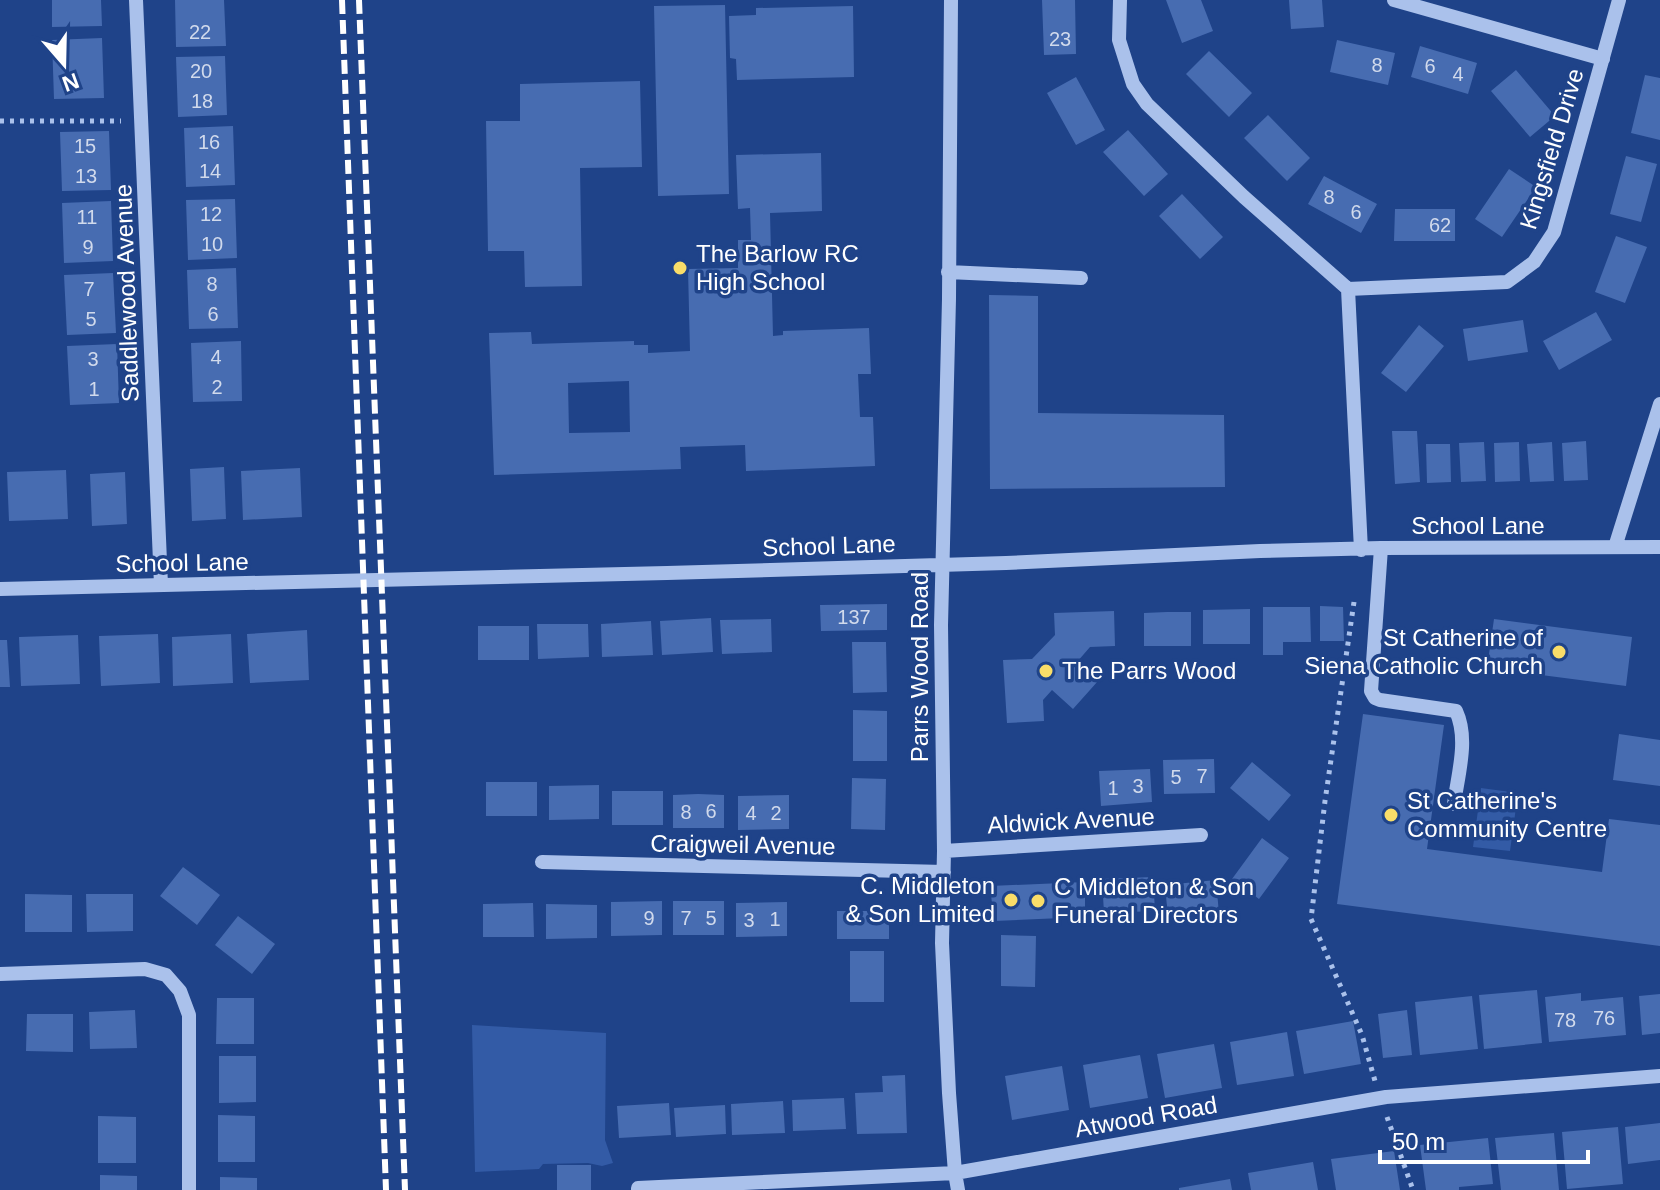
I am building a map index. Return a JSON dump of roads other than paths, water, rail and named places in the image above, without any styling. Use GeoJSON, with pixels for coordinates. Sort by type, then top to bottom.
{"type":"FeatureCollection","features":[{"type":"Feature","properties":{"kind":"street","name":"Saddlewood Avenue"},"geometry":{"type":"LineString","coordinates":[[136,0],[161,585]]}},
{"type":"Feature","properties":{"kind":"street","name":"Parrs Wood Road"},"geometry":{"type":"LineString","coordinates":[[951,0],[942,564],[942,957],[958,1190]]}},
{"type":"Feature","properties":{"kind":"street"},"geometry":{"type":"LineString","coordinates":[[1120,0],[1119,40],[1133,84],[1147,104],[1244,197],[1348,289],[1361,550]]}},
{"type":"Feature","properties":{"kind":"street"},"geometry":{"type":"LineString","coordinates":[[1394,0],[1603,59]]}},
{"type":"Feature","properties":{"kind":"street","name":"Kingsfield Drive"},"geometry":{"type":"LineString","coordinates":[[1348,289],[1507,282],[1534,262],[1554,232],[1619,0]]}},
{"type":"Feature","properties":{"kind":"street"},"geometry":{"type":"LineString","coordinates":[[948,272],[1081,278]]}},
{"type":"Feature","properties":{"kind":"street"},"geometry":{"type":"LineString","coordinates":[[1615,547],[1660,404]]}},
{"type":"Feature","properties":{"kind":"street","name":"School Lane"},"geometry":{"type":"LineString","coordinates":[[0,589],[682,573],[1260,551],[1660,547]]}},
{"type":"Feature","properties":{"kind":"street"},"geometry":{"type":"LineString","coordinates":[[1381,548],[1371,691],[1380,700],[1456,711],[1462,734],[1454,804]]}},
{"type":"Feature","properties":{"kind":"street","name":"Aldwick Avenue"},"geometry":{"type":"LineString","coordinates":[[944,851],[1201,835]]}},
{"type":"Feature","properties":{"kind":"street","name":"Craigweil Avenue"},"geometry":{"type":"LineString","coordinates":[[542,862],[944,872]]}},
{"type":"Feature","properties":{"kind":"street"},"geometry":{"type":"LineString","coordinates":[[0,974],[145,969],[166,975],[180,991],[189,1015],[189,1190]]}},
{"type":"Feature","properties":{"kind":"street","name":"Atwood Road"},"geometry":{"type":"LineString","coordinates":[[638,1189],[955,1173],[1386,1097],[1660,1076]]}},
{"type":"Feature","properties":{"kind":"railway"},"geometry":{"type":"LineString","coordinates":[[342,0],[386,1190]]}},
{"type":"Feature","properties":{"kind":"railway"},"geometry":{"type":"LineString","coordinates":[[359,0],[405,1190]]}},
{"type":"Feature","properties":{"kind":"place","name":"The Barlow RC High School"},"geometry":{"type":"Point","coordinates":[680,268]}},
{"type":"Feature","properties":{"kind":"place","name":"St Catherine of Siena Catholic Church"},"geometry":{"type":"Point","coordinates":[1559,652]}},
{"type":"Feature","properties":{"kind":"place","name":"The Parrs Wood"},"geometry":{"type":"Point","coordinates":[1046,671]}},
{"type":"Feature","properties":{"kind":"place","name":"St Catherine's Community Centre"},"geometry":{"type":"Point","coordinates":[1391,815]}},
{"type":"Feature","properties":{"kind":"place","name":"C. Middleton & Son Limited"},"geometry":{"type":"Point","coordinates":[1011,900]}},
{"type":"Feature","properties":{"kind":"place","name":"C Middleton & Son Funeral Directors"},"geometry":{"type":"Point","coordinates":[1038,901]}}]}
